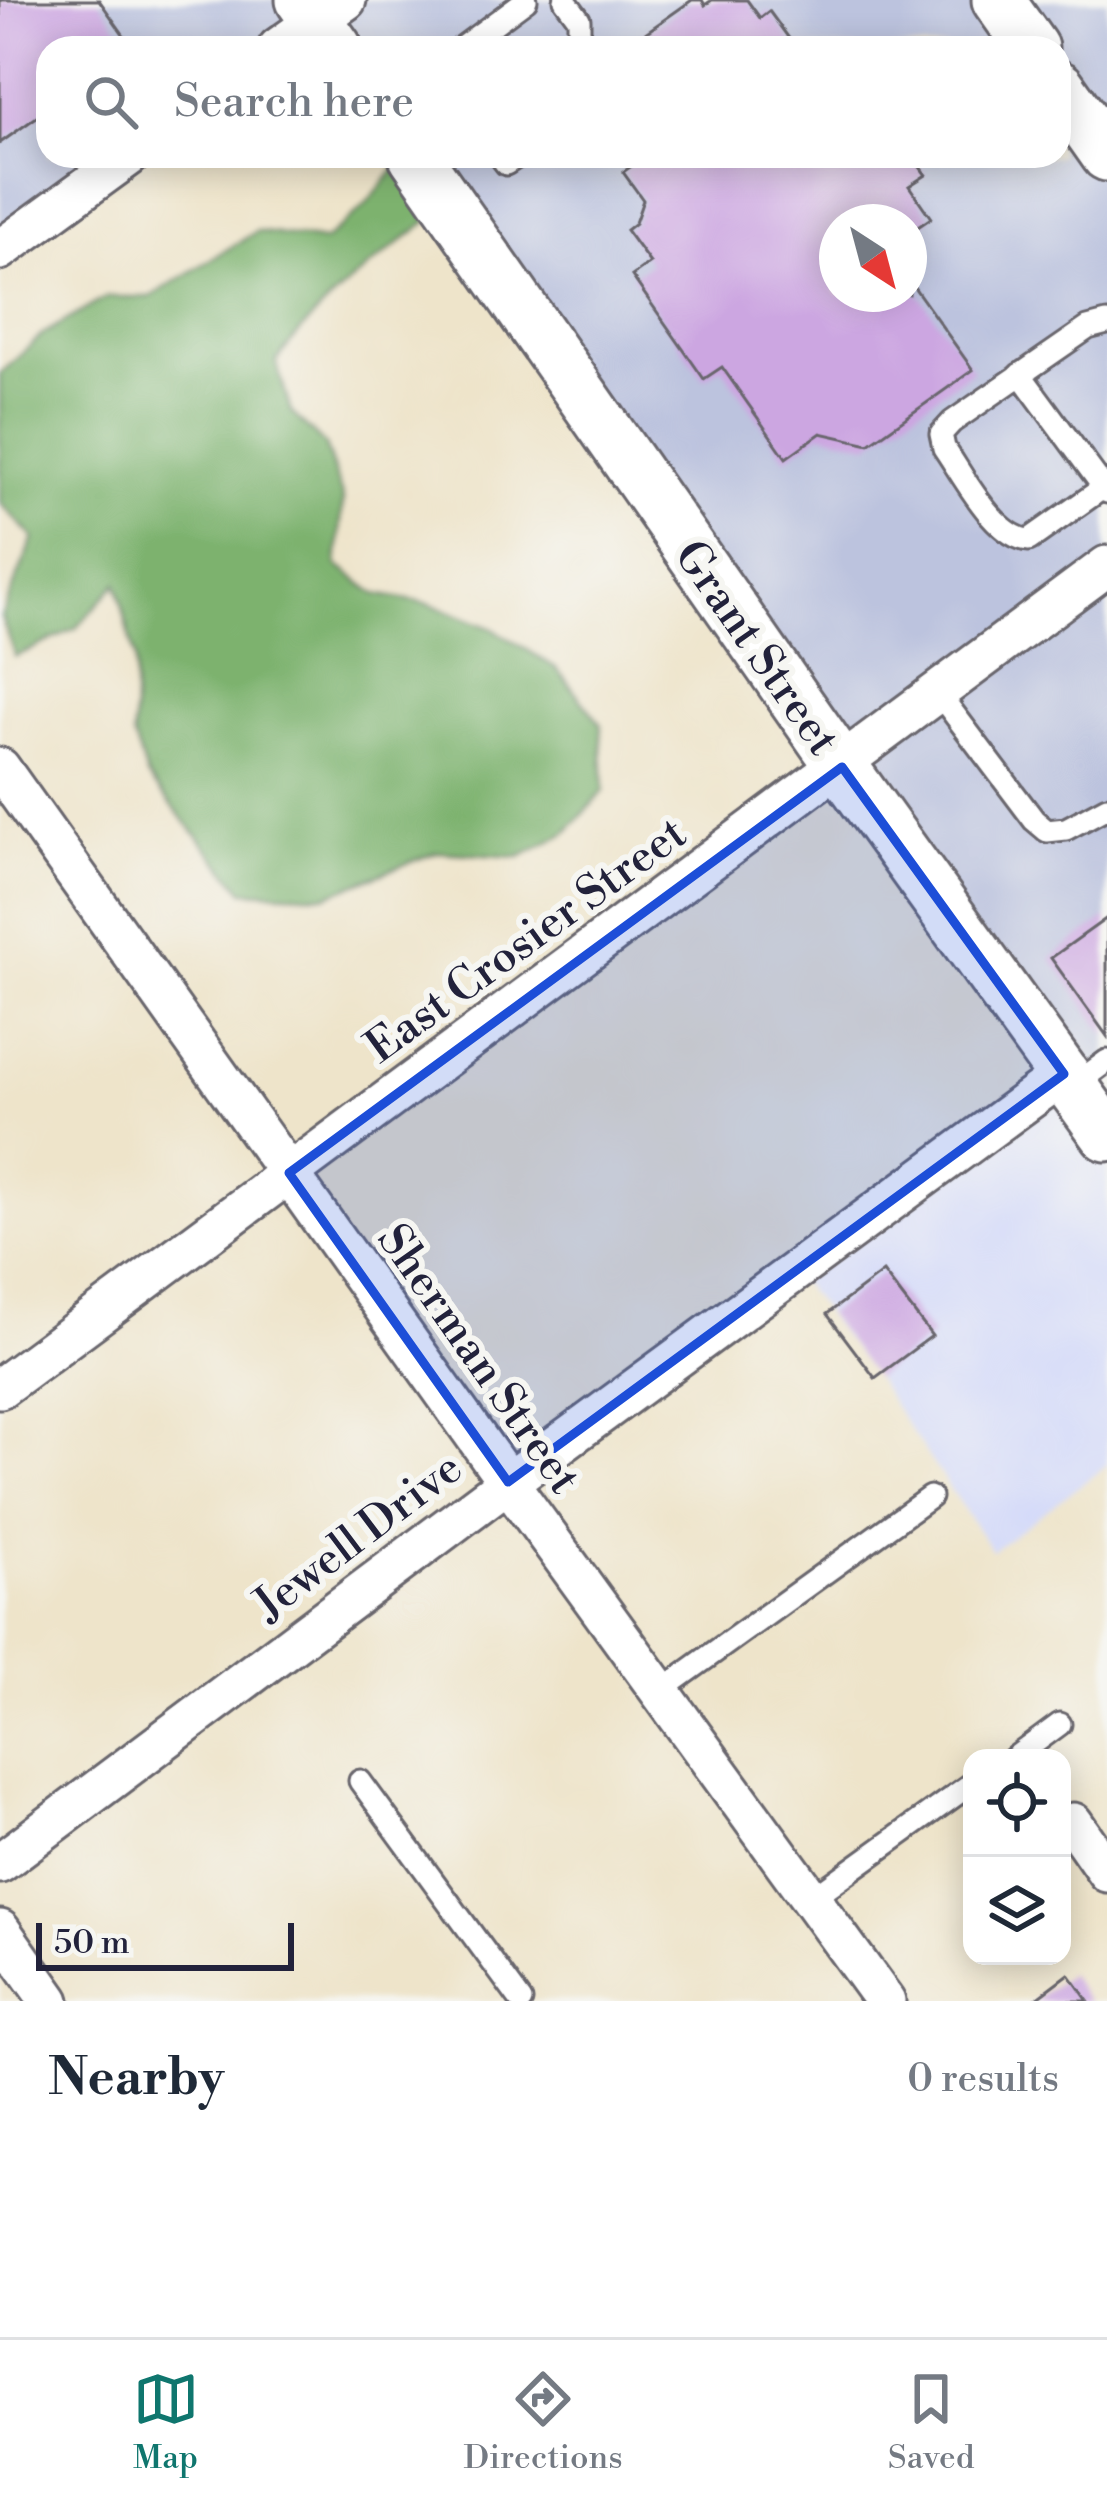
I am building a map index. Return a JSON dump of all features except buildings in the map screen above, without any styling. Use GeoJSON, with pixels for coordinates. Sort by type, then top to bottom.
{"type":"FeatureCollection","features":[{"type":"Feature","properties":{"kind":"street"},"geometry":{"type":"LineString","coordinates":[[998,0],[1024,36]]}},
{"type":"Feature","properties":{"kind":"street"},"geometry":{"type":"LineString","coordinates":[[1071,104],[1107,155]]}},
{"type":"Feature","properties":{"kind":"street"},"geometry":{"type":"LineString","coordinates":[[0,250],[113,168]]}},
{"type":"Feature","properties":{"kind":"street","name":"Grant Street"},"geometry":{"type":"LineString","coordinates":[[423,168],[842,767],[1081,1074],[1107,1135]]}},
{"type":"Feature","properties":{"kind":"street","name":"East Crosier Street"},"geometry":{"type":"LineString","coordinates":[[0,1388],[1107,566]]}},
{"type":"Feature","properties":{"kind":"street","name":"Sherman Street"},"geometry":{"type":"LineString","coordinates":[[0,768],[508,1482],[885,2001]]}},
{"type":"Feature","properties":{"kind":"street","name":"Jewell Drive"},"geometry":{"type":"LineString","coordinates":[[0,1863],[508,1482],[1081,1074]]}},
{"type":"Feature","properties":{"kind":"street"},"geometry":{"type":"LineString","coordinates":[[1073,1823],[1107,1871]]}},
{"type":"Feature","properties":{"kind":"street"},"geometry":{"type":"LineString","coordinates":[[0,1930],[50,2001]]}},
{"type":"Feature","properties":{"kind":"lane"},"geometry":{"type":"LineString","coordinates":[[477,36],[526,0]]}},
{"type":"Feature","properties":{"kind":"lane"},"geometry":{"type":"LineString","coordinates":[[565,0],[579,19],[579,36]]}},
{"type":"Feature","properties":{"kind":"lane"},"geometry":{"type":"LineString","coordinates":[[1020,374],[1106,488],[1029,540],[1014,539],[1000,528],[944,448],[941,434],[952,422],[1020,374],[1088,328],[1107,323]]}},
{"type":"Feature","properties":{"kind":"lane"},"geometry":{"type":"LineString","coordinates":[[939,694],[1046,831],[1066,829],[1107,807]]}},
{"type":"Feature","properties":{"kind":"lane"},"geometry":{"type":"LineString","coordinates":[[662,1690],[930,1498]]}},
{"type":"Feature","properties":{"kind":"lane"},"geometry":{"type":"LineString","coordinates":[[1026,1749],[1060,1724]]}},
{"type":"Feature","properties":{"kind":"lane"},"geometry":{"type":"LineString","coordinates":[[360,1781],[521,2001]]}},
{"type":"Feature","properties":{"kind":"lane"},"geometry":{"type":"LineString","coordinates":[[811,1899],[963,1789]]}},
{"type":"Feature","properties":{"kind":"highlighted area"},"geometry":{"type":"Polygon","coordinates":[[[842,767],[1064,1074],[508,1482],[289,1173],[842,767]]]}},
{"type":"Feature","properties":{"kind":"shaded area"},"geometry":{"type":"Polygon","coordinates":[[[0,0],[1107,0],[1107,566],[842,767],[423,168],[1071,168],[1071,36],[36,36],[36,168],[113,168],[0,250],[0,0]]]}},
{"type":"Feature","properties":{"kind":"shaded area"},"geometry":{"type":"Polygon","coordinates":[[[1107,576],[1107,1126],[850,769],[1107,576]]]}},
{"type":"Feature","properties":{"kind":"shaded area"},"geometry":{"type":"Polygon","coordinates":[[[1064,1078],[1107,1139],[1107,1465],[992,1551],[875,1378],[796,1276],[1064,1078]]]}},
{"type":"Feature","properties":{"kind":"green space"},"geometry":{"type":"Polygon","coordinates":[[[396,168],[428,221],[327,303],[276,362],[291,412],[325,445],[343,499],[337,565],[376,594],[430,604],[494,629],[556,668],[601,724],[604,791],[566,833],[520,857],[436,852],[327,895],[244,891],[147,776],[133,736],[135,659],[117,583],[75,629],[15,657],[1,617],[34,538],[0,503],[0,374],[43,334],[107,297],[150,297],[257,231],[324,241],[365,206],[396,168]]]}}]}
